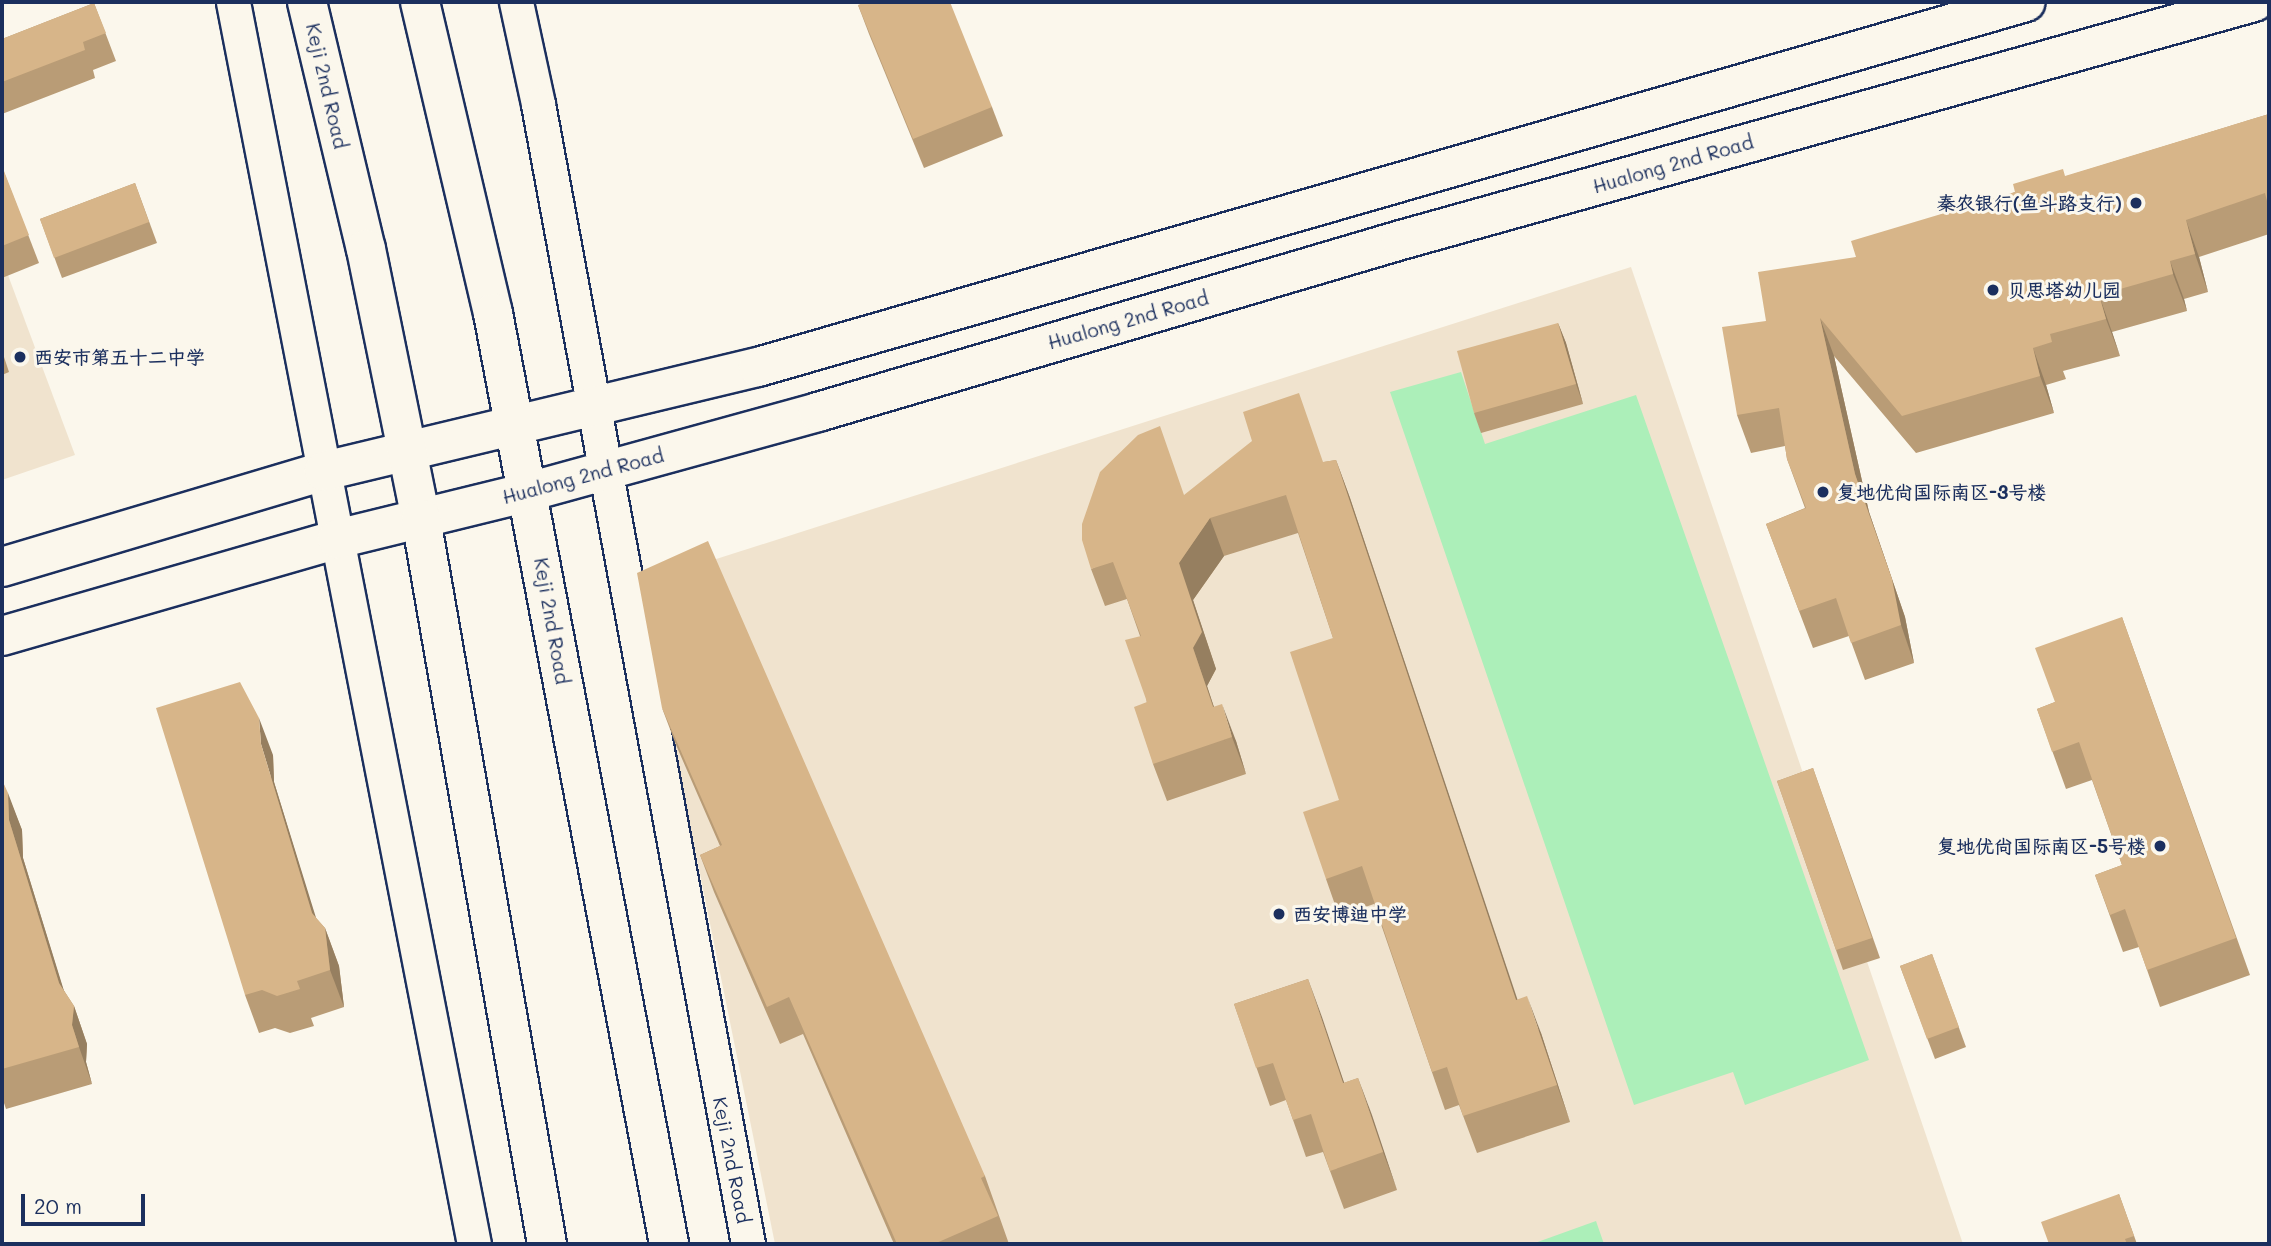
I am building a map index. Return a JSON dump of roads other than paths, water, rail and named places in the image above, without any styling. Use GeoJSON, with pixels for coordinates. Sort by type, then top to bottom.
{"type":"FeatureCollection","features":[{"type":"Feature","properties":{"kind":"street"},"geometry":{"type":"LineString","coordinates":[[233,2],[474,1244]]}},
{"type":"Feature","properties":{"kind":"street","name":"Keji 2nd Road"},"geometry":{"type":"LineString","coordinates":[[307,2],[421,519],[547,1244]]}},
{"type":"Feature","properties":{"kind":"street","name":"Keji 2nd Road"},"geometry":{"type":"LineString","coordinates":[[421,2],[528,492],[669,1244]]}},
{"type":"Feature","properties":{"kind":"street","name":"Keji 2nd Road"},"geometry":{"type":"LineString","coordinates":[[516,2],[538,104],[603,471],[748,1244]]}},
{"type":"Feature","properties":{"kind":"street"},"geometry":{"type":"LineString","coordinates":[[2,567],[324,471],[515,429],[758,366],[2026,2]]}},
{"type":"Feature","properties":{"kind":"street","name":"Hualong 2nd Road"},"geometry":{"type":"LineString","coordinates":[[2,636],[337,539],[603,471],[1414,236],[2254,2]]}},
{"type":"Feature","properties":{"kind":"place","name":"秦农银行(鱼斗路支行)"},"geometry":{"type":"Point","coordinates":[2136,203]}},
{"type":"Feature","properties":{"kind":"place","name":"贝思塔幼儿园"},"geometry":{"type":"Point","coordinates":[1993,290]}},
{"type":"Feature","properties":{"kind":"place","name":"西安市第五十二中学"},"geometry":{"type":"Point","coordinates":[20,357]}},
{"type":"Feature","properties":{"kind":"place","name":"复地优尚国际南区-3号楼"},"geometry":{"type":"Point","coordinates":[1823,492]}},
{"type":"Feature","properties":{"kind":"place","name":"复地优尚国际南区-5号楼"},"geometry":{"type":"Point","coordinates":[2160,846]}},
{"type":"Feature","properties":{"kind":"place","name":"西安博迪中学"},"geometry":{"type":"Point","coordinates":[1279,914]}}]}
